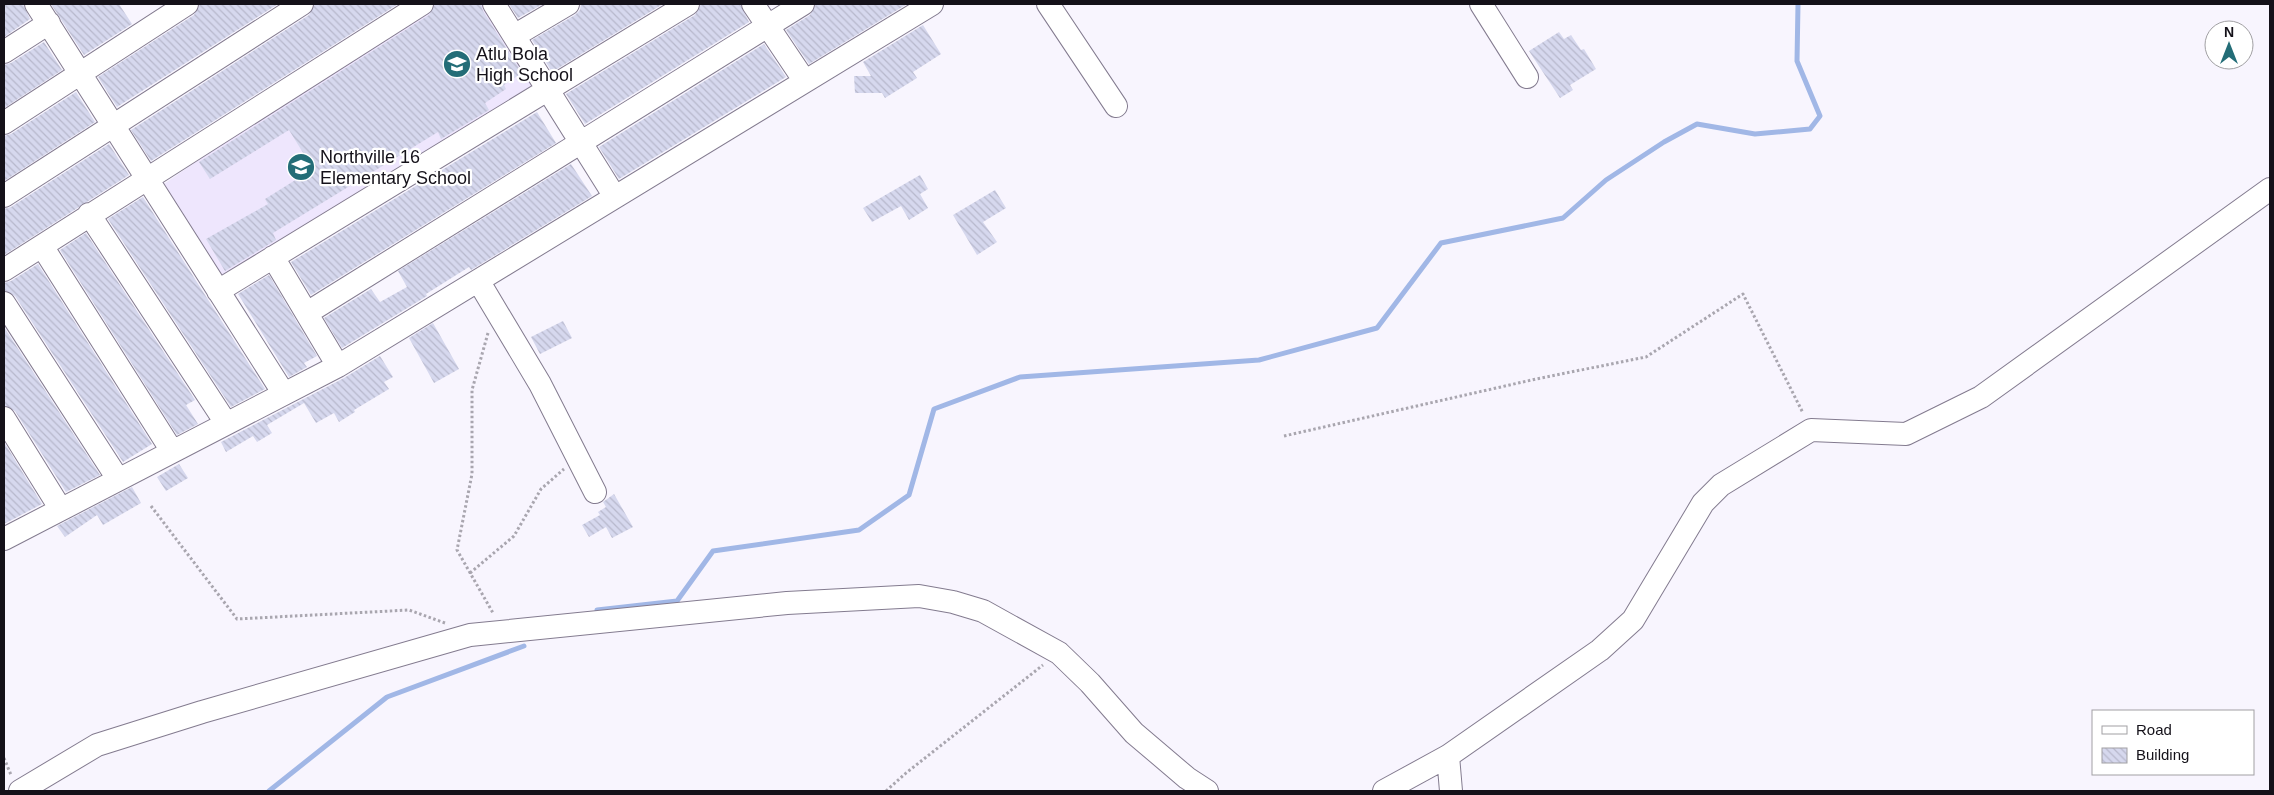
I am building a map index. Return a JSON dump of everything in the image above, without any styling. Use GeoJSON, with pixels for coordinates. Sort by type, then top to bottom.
{"type":"FeatureCollection","features":[{"type":"Feature","properties":{"kind":"street"},"geometry":{"type":"LineString","coordinates":[[36,4],[284,394]]}},
{"type":"Feature","properties":{"kind":"street"},"geometry":{"type":"LineString","coordinates":[[4,123],[187,4]]}},
{"type":"Feature","properties":{"kind":"street"},"geometry":{"type":"LineString","coordinates":[[4,196],[302,4]]}},
{"type":"Feature","properties":{"kind":"street"},"geometry":{"type":"LineString","coordinates":[[4,270],[89,214],[148,180],[422,4]]}},
{"type":"Feature","properties":{"kind":"street"},"geometry":{"type":"LineString","coordinates":[[494,4],[579,142],[616,197]]}},
{"type":"Feature","properties":{"kind":"street"},"geometry":{"type":"LineString","coordinates":[[514,36],[568,4]]}},
{"type":"Feature","properties":{"kind":"street"},"geometry":{"type":"LineString","coordinates":[[218,291],[688,4]]}},
{"type":"Feature","properties":{"kind":"street"},"geometry":{"type":"LineString","coordinates":[[753,4],[804,80]]}},
{"type":"Feature","properties":{"kind":"street"},"geometry":{"type":"LineString","coordinates":[[307,313],[579,142],[804,4]]}},
{"type":"Feature","properties":{"kind":"street"},"geometry":{"type":"LineString","coordinates":[[4,539],[60,508],[338,366],[478,282],[804,80],[932,4]]}},
{"type":"Feature","properties":{"kind":"street"},"geometry":{"type":"LineString","coordinates":[[1048,4],[1116,106]]}},
{"type":"Feature","properties":{"kind":"street"},"geometry":{"type":"LineString","coordinates":[[1481,4],[1526,77]]}},
{"type":"Feature","properties":{"kind":"street"},"geometry":{"type":"LineString","coordinates":[[4,52],[49,23]]}},
{"type":"Feature","properties":{"kind":"street"},"geometry":{"type":"LineString","coordinates":[[1384,791],[1448,756],[1600,650],[1633,620],[1703,503],[1721,485],[1811,430],[1906,434],[1981,397],[2270,189]]}},
{"type":"Feature","properties":{"kind":"street"},"geometry":{"type":"LineString","coordinates":[[89,214],[226,423]]}},
{"type":"Feature","properties":{"kind":"street"},"geometry":{"type":"LineString","coordinates":[[42,246],[172,451]]}},
{"type":"Feature","properties":{"kind":"street"},"geometry":{"type":"LineString","coordinates":[[273,257],[338,366]]}},
{"type":"Feature","properties":{"kind":"street"},"geometry":{"type":"LineString","coordinates":[[478,282],[540,384],[595,492]]}},
{"type":"Feature","properties":{"kind":"street"},"geometry":{"type":"LineString","coordinates":[[4,303],[118,478]]}},
{"type":"Feature","properties":{"kind":"street"},"geometry":{"type":"LineString","coordinates":[[4,419],[60,508]]}},
{"type":"Feature","properties":{"kind":"street"},"geometry":{"type":"LineString","coordinates":[[20,791],[97,745],[202,712],[470,635],[787,603],[919,596],[953,602],[983,611],[1059,653],[1090,682],[1134,733],[1187,778],[1207,791]]}},
{"type":"Feature","properties":{"kind":"street"},"geometry":{"type":"LineString","coordinates":[[1448,756],[1451,791]]}},
{"type":"Feature","properties":{"kind":"path"},"geometry":{"type":"LineString","coordinates":[[1284,436],[1536,379],[1646,357],[1743,294],[1811,430]]}},
{"type":"Feature","properties":{"kind":"path"},"geometry":{"type":"LineString","coordinates":[[494,308],[472,390],[472,474],[457,550],[504,632]]}},
{"type":"Feature","properties":{"kind":"path"},"geometry":{"type":"LineString","coordinates":[[470,573],[514,536],[541,489],[578,458]]}},
{"type":"Feature","properties":{"kind":"path"},"geometry":{"type":"LineString","coordinates":[[152,506],[237,619],[409,610],[442,621],[470,635]]}},
{"type":"Feature","properties":{"kind":"path"},"geometry":{"type":"LineString","coordinates":[[886,791],[906,773],[1059,653]]}},
{"type":"Feature","properties":{"kind":"shaded area","name":"Northville 16 Elementary School"},"geometry":{"type":"Polygon","coordinates":[[[431,4],[487,4],[539,90],[224,281],[164,184],[375,38],[431,4]]]}},
{"type":"Feature","properties":{"kind":"building"},"geometry":{"type":"Polygon","coordinates":[[[4,4],[23,4],[30,19],[4,37],[4,4]]]}},
{"type":"Feature","properties":{"kind":"building"},"geometry":{"type":"Polygon","coordinates":[[[51,4],[119,4],[132,24],[84,55],[51,4]]]}},
{"type":"Feature","properties":{"kind":"building"},"geometry":{"type":"Polygon","coordinates":[[[200,4],[278,4],[117,107],[98,77],[194,15],[200,4]]]}},
{"type":"Feature","properties":{"kind":"building"},"geometry":{"type":"Polygon","coordinates":[[[315,4],[398,4],[151,161],[131,130],[309,15],[315,4]]]}},
{"type":"Feature","properties":{"kind":"building"},"geometry":{"type":"Polygon","coordinates":[[[435,4],[481,4],[483,11],[522,73],[504,85],[506,89],[485,103],[489,110],[441,139],[438,132],[273,233],[276,240],[225,271],[206,239],[268,204],[265,199],[313,169],[289,130],[210,179],[199,162],[429,15],[435,4]]]}},
{"type":"Feature","properties":{"kind":"building"},"geometry":{"type":"Polygon","coordinates":[[[509,4],[543,4],[518,18],[509,4]]]}},
{"type":"Feature","properties":{"kind":"building"},"geometry":{"type":"Polygon","coordinates":[[[581,4],[663,4],[552,72],[532,40],[575,15],[580,10],[581,4]]]}},
{"type":"Feature","properties":{"kind":"building"},"geometry":{"type":"Polygon","coordinates":[[[701,4],[740,4],[749,22],[585,124],[566,94],[695,15],[701,4]]]}},
{"type":"Feature","properties":{"kind":"building"},"geometry":{"type":"Polygon","coordinates":[[[816,4],[907,4],[809,64],[786,30],[810,15],[816,4]]]}},
{"type":"Feature","properties":{"kind":"building"},"geometry":{"type":"Polygon","coordinates":[[[923,25],[941,54],[913,72],[917,78],[885,98],[882,93],[855,93],[854,76],[871,76],[863,62],[923,25]]]}},
{"type":"Feature","properties":{"kind":"building"},"geometry":{"type":"Polygon","coordinates":[[[1559,32],[1564,39],[1571,35],[1581,50],[1584,49],[1596,69],[1570,85],[1573,90],[1560,98],[1529,51],[1559,32]]]}},
{"type":"Feature","properties":{"kind":"building"},"geometry":{"type":"Polygon","coordinates":[[[44,42],[62,70],[4,108],[4,65],[11,63],[44,42]]]}},
{"type":"Feature","properties":{"kind":"building"},"geometry":{"type":"Polygon","coordinates":[[[764,44],[786,77],[619,179],[599,147],[764,44]]]}},
{"type":"Feature","properties":{"kind":"building"},"geometry":{"type":"Polygon","coordinates":[[[76,92],[95,122],[4,181],[4,136],[11,134],[76,92]]]}},
{"type":"Feature","properties":{"kind":"building"},"geometry":{"type":"Polygon","coordinates":[[[537,112],[556,143],[311,295],[291,262],[537,112]]]}},
{"type":"Feature","properties":{"kind":"building"},"geometry":{"type":"Polygon","coordinates":[[[109,144],[129,175],[4,255],[4,209],[11,207],[109,144]]]}},
{"type":"Feature","properties":{"kind":"building"},"geometry":{"type":"Polygon","coordinates":[[[571,164],[592,196],[471,270],[469,267],[426,294],[427,296],[342,348],[324,318],[371,289],[380,302],[407,287],[398,271],[571,164]]]}},
{"type":"Feature","properties":{"kind":"building"},"geometry":{"type":"Polygon","coordinates":[[[920,175],[928,189],[920,194],[928,208],[909,220],[901,206],[872,222],[863,208],[920,175]]]}},
{"type":"Feature","properties":{"kind":"building"},"geometry":{"type":"Polygon","coordinates":[[[995,190],[1006,208],[983,222],[997,242],[977,255],[953,215],[995,190]]]}},
{"type":"Feature","properties":{"kind":"building"},"geometry":{"type":"Polygon","coordinates":[[[143,197],[265,389],[231,407],[108,219],[143,197]]]}},
{"type":"Feature","properties":{"kind":"building"},"geometry":{"type":"Polygon","coordinates":[[[86,233],[195,400],[186,405],[198,424],[177,435],[60,250],[86,233]]]}},
{"type":"Feature","properties":{"kind":"building"},"geometry":{"type":"Polygon","coordinates":[[[38,264],[152,444],[123,462],[15,296],[4,290],[4,283],[11,281],[38,264]]]}},
{"type":"Feature","properties":{"kind":"building"},"geometry":{"type":"Polygon","coordinates":[[[269,275],[317,356],[304,363],[307,367],[289,377],[238,294],[269,275]]]}},
{"type":"Feature","properties":{"kind":"building"},"geometry":{"type":"Polygon","coordinates":[[[563,321],[572,338],[540,354],[531,337],[563,321]]]}},
{"type":"Feature","properties":{"kind":"building"},"geometry":{"type":"Polygon","coordinates":[[[433,323],[459,369],[434,383],[409,338],[433,323]]]}},
{"type":"Feature","properties":{"kind":"building"},"geometry":{"type":"Polygon","coordinates":[[[4,327],[100,475],[66,492],[15,411],[4,405],[4,327]]]}},
{"type":"Feature","properties":{"kind":"building"},"geometry":{"type":"Polygon","coordinates":[[[380,356],[393,377],[384,382],[389,389],[354,410],[355,412],[339,422],[334,413],[316,423],[304,403],[267,425],[272,433],[257,442],[253,436],[226,452],[221,442],[344,378],[380,356]]]}},
{"type":"Feature","properties":{"kind":"building"},"geometry":{"type":"Polygon","coordinates":[[[4,442],[42,504],[4,524],[4,442]]]}},
{"type":"Feature","properties":{"kind":"building"},"geometry":{"type":"Polygon","coordinates":[[[179,464],[188,478],[166,491],[157,477],[179,464]]]}},
{"type":"Feature","properties":{"kind":"building"},"geometry":{"type":"Polygon","coordinates":[[[132,487],[141,503],[103,525],[97,515],[65,537],[57,526],[132,487]]]}},
{"type":"Feature","properties":{"kind":"building"},"geometry":{"type":"Polygon","coordinates":[[[614,494],[633,527],[612,538],[606,527],[589,537],[582,525],[600,515],[598,512],[606,507],[603,502],[614,494]]]}},
{"type":"Feature","properties":{"kind":"waterway"},"geometry":{"type":"LineString","coordinates":[[597,610],[677,601],[713,551],[859,530],[909,495],[934,409],[1020,377],[1259,360],[1377,328],[1441,243],[1563,218],[1606,180],[1664,142],[1697,124],[1755,134],[1810,129],[1820,116],[1797,61],[1798,4]]}},
{"type":"Feature","properties":{"kind":"waterway"},"geometry":{"type":"LineString","coordinates":[[269,791],[387,697],[524,646]]}},
{"type":"Feature","properties":{"kind":"place","name":"Atlu Bola High School"},"geometry":{"type":"Point","coordinates":[457,64]}},
{"type":"Feature","properties":{"kind":"place","name":"Northville 16 Elementary School"},"geometry":{"type":"Point","coordinates":[301,167]}}]}
